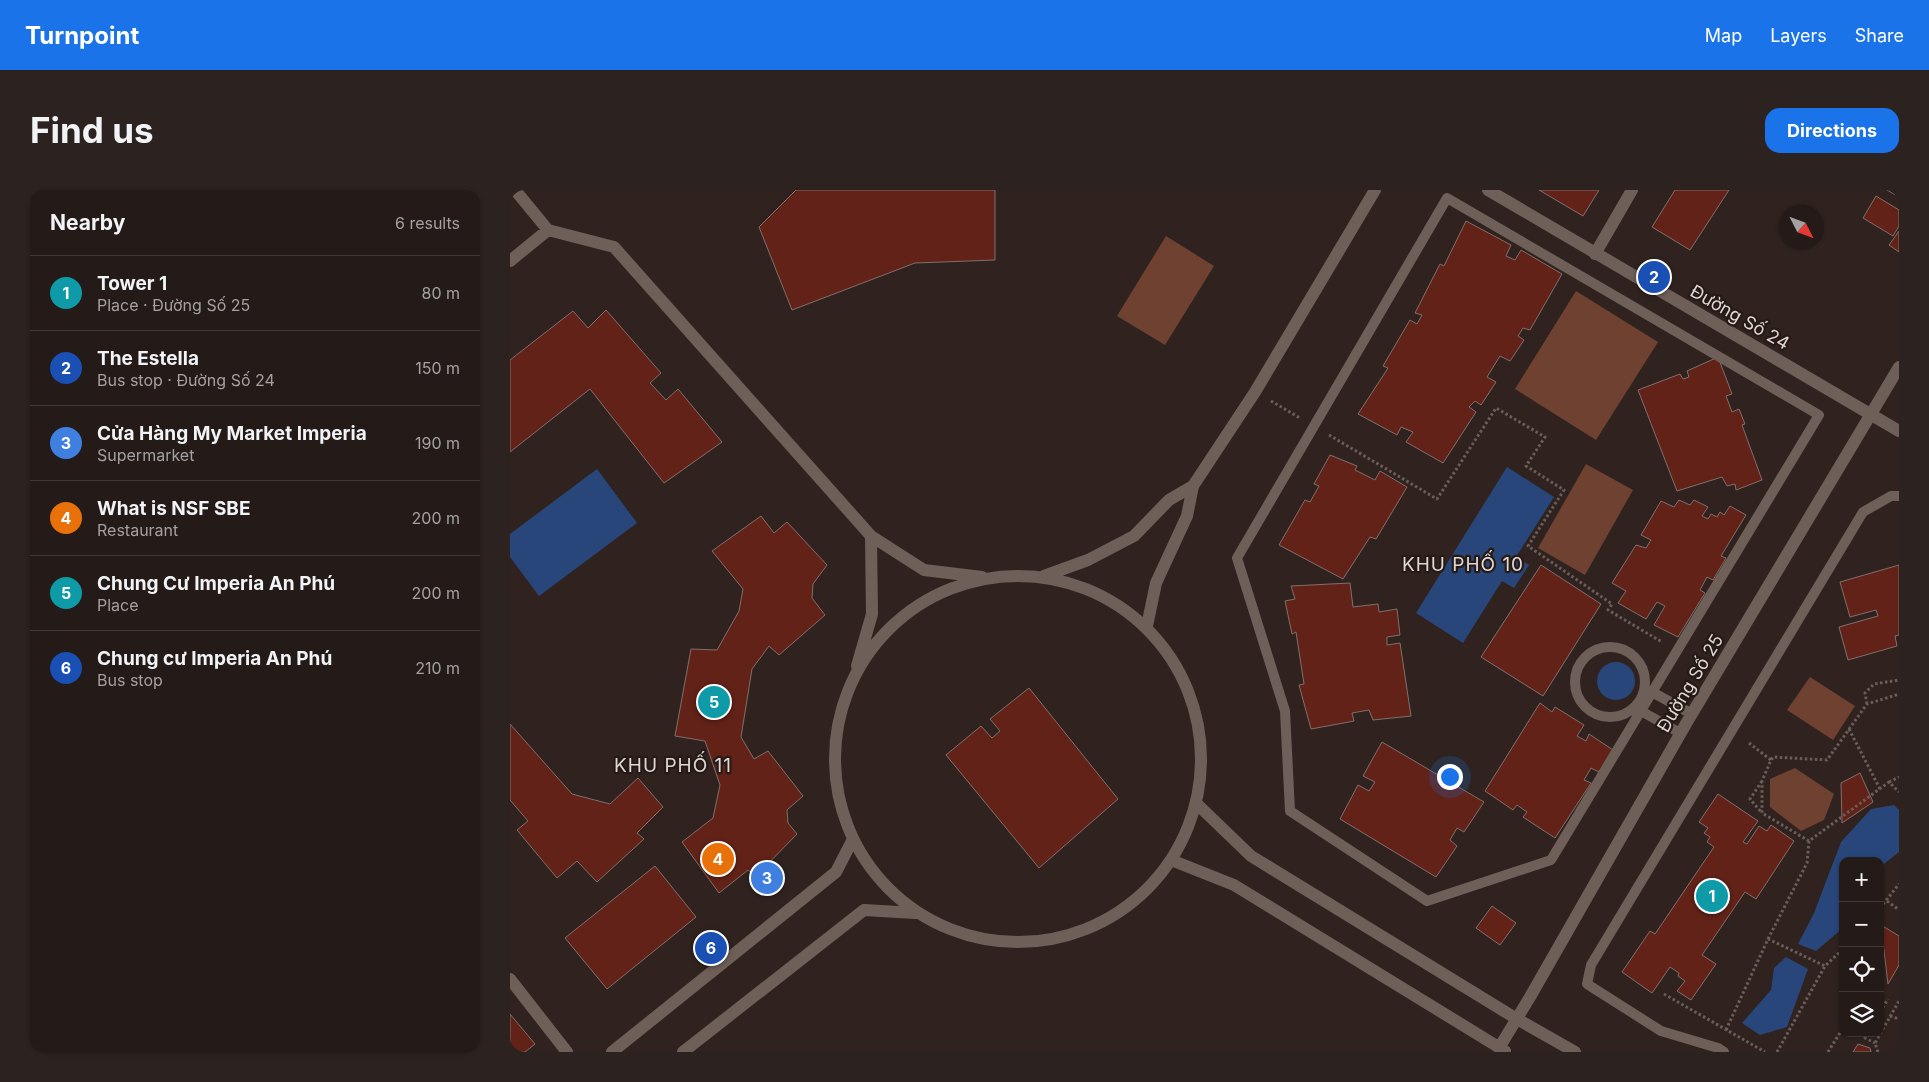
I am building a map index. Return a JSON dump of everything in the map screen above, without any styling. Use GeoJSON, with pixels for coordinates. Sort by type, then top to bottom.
{"type":"FeatureCollection","features":[{"type":"Feature","properties":{"kind":"street"},"geometry":{"type":"LineString","coordinates":[[515,190],[548,230],[614,246],[871,536],[924,570],[985,577],[1044,576],[1099,592],[1148,626],[1176,662],[1194,703],[1202,747],[1197,804],[1175,856],[1138,899],[1086,930],[1028,943],[969,937],[915,913],[878,881],[852,841],[835,787],[836,730],[872,614],[871,536]]}},
{"type":"Feature","properties":{"kind":"street"},"geometry":{"type":"LineString","coordinates":[[1148,626],[1156,582],[1188,516],[1193,486],[1255,392],[1375,190]]}},
{"type":"Feature","properties":{"kind":"street","name":"Đường Số 24"},"geometry":{"type":"LineString","coordinates":[[1488,190],[1870,414]]}},
{"type":"Feature","properties":{"kind":"street"},"geometry":{"type":"LineString","coordinates":[[1595,254],[1632,190]]}},
{"type":"Feature","properties":{"kind":"street"},"geometry":{"type":"LineString","coordinates":[[510,261],[548,230]]}},
{"type":"Feature","properties":{"kind":"street","name":"Đường Số 25"},"geometry":{"type":"LineString","coordinates":[[1503,1050],[1518,1019],[1680,733],[1899,367]]}},
{"type":"Feature","properties":{"kind":"street"},"geometry":{"type":"LineString","coordinates":[[1870,414],[1899,431]]}},
{"type":"Feature","properties":{"kind":"street"},"geometry":{"type":"LineString","coordinates":[[1044,576],[1088,560],[1134,536],[1169,500],[1193,486]]}},
{"type":"Feature","properties":{"kind":"street"},"geometry":{"type":"LineString","coordinates":[[853,676],[886,630],[932,596],[985,577]]}},
{"type":"Feature","properties":{"kind":"street"},"geometry":{"type":"LineString","coordinates":[[1197,804],[1250,856],[1575,1052]]}},
{"type":"Feature","properties":{"kind":"street"},"geometry":{"type":"LineString","coordinates":[[612,1052],[836,872],[852,841]]}},
{"type":"Feature","properties":{"kind":"street"},"geometry":{"type":"LineString","coordinates":[[1171,860],[1234,885],[1503,1050]]}},
{"type":"Feature","properties":{"kind":"street"},"geometry":{"type":"LineString","coordinates":[[683,1052],[864,910],[915,913]]}},
{"type":"Feature","properties":{"kind":"street"},"geometry":{"type":"LineString","coordinates":[[510,979],[567,1052]]}},
{"type":"Feature","properties":{"kind":"lane"},"geometry":{"type":"LineString","coordinates":[[1678,650],[1652,692],[1644,701],[1629,713],[1618,717],[1606,718],[1594,714],[1584,707],[1578,697],[1575,686],[1576,674],[1581,662],[1589,654],[1600,648],[1624,649],[1634,656],[1641,665],[1645,676],[1644,701],[1641,712],[1551,860],[1427,901],[1290,811],[1284,711],[1237,558],[1447,198],[1819,416],[1678,650]]}},
{"type":"Feature","properties":{"kind":"lane"},"geometry":{"type":"LineString","coordinates":[[1724,1052],[1718,1048],[1661,1031],[1587,984],[1591,965],[1863,512],[1891,496],[1899,496]]}},
{"type":"Feature","properties":{"kind":"lane"},"geometry":{"type":"LineString","coordinates":[[1652,692],[1692,714]]}},
{"type":"Feature","properties":{"kind":"lane"},"geometry":{"type":"LineString","coordinates":[[1641,712],[1680,733]]}},
{"type":"Feature","properties":{"kind":"path"},"geometry":{"type":"LineString","coordinates":[[1255,392],[1437,499],[1496,408],[1545,437],[1526,466],[1564,490],[1528,546],[1612,604],[1608,610],[1678,650]]}},
{"type":"Feature","properties":{"kind":"path"},"geometry":{"type":"LineString","coordinates":[[1867,704],[1865,693],[1874,684],[1899,680]]}},
{"type":"Feature","properties":{"kind":"path"},"geometry":{"type":"LineString","coordinates":[[1809,841],[1762,814],[1750,799],[1762,780],[1771,760],[1774,757],[1827,760],[1867,704],[1899,694]]}},
{"type":"Feature","properties":{"kind":"path"},"geometry":{"type":"LineString","coordinates":[[1849,729],[1880,789]]}},
{"type":"Feature","properties":{"kind":"path"},"geometry":{"type":"LineString","coordinates":[[1749,743],[1771,760]]}},
{"type":"Feature","properties":{"kind":"path"},"geometry":{"type":"LineString","coordinates":[[1726,1030],[1768,939],[1807,863],[1809,841],[1889,782],[1899,777]]}},
{"type":"Feature","properties":{"kind":"path"},"geometry":{"type":"LineString","coordinates":[[1762,780],[1762,814]]}},
{"type":"Feature","properties":{"kind":"path"},"geometry":{"type":"LineString","coordinates":[[1889,782],[1899,792]]}},
{"type":"Feature","properties":{"kind":"path"},"geometry":{"type":"LineString","coordinates":[[1884,903],[1899,884]]}},
{"type":"Feature","properties":{"kind":"path"},"geometry":{"type":"LineString","coordinates":[[1887,900],[1899,910]]}},
{"type":"Feature","properties":{"kind":"path"},"geometry":{"type":"LineString","coordinates":[[1768,939],[1825,966]]}},
{"type":"Feature","properties":{"kind":"path"},"geometry":{"type":"LineString","coordinates":[[1777,1052],[1825,966],[1839,953]]}},
{"type":"Feature","properties":{"kind":"path"},"geometry":{"type":"LineString","coordinates":[[1664,994],[1765,1052]]}},
{"type":"Feature","properties":{"kind":"path"},"geometry":{"type":"LineString","coordinates":[[1884,1006],[1888,999]]}},
{"type":"Feature","properties":{"kind":"path"},"geometry":{"type":"LineString","coordinates":[[1875,1043],[1899,1001]]}},
{"type":"Feature","properties":{"kind":"path"},"geometry":{"type":"LineString","coordinates":[[1890,1016],[1896,1018],[1899,1016]]}},
{"type":"Feature","properties":{"kind":"path"},"geometry":{"type":"LineString","coordinates":[[1828,1052],[1839,1034]]}},
{"type":"Feature","properties":{"kind":"path"},"geometry":{"type":"LineString","coordinates":[[1866,1037],[1875,1043],[1878,1052]]}},
{"type":"Feature","properties":{"kind":"shaded area"},"geometry":{"type":"Polygon","coordinates":[[[1166,236],[1214,266],[1165,345],[1117,316],[1166,236]]]}},
{"type":"Feature","properties":{"kind":"shaded area"},"geometry":{"type":"Polygon","coordinates":[[[1576,291],[1658,342],[1596,440],[1515,389],[1576,291]]]}},
{"type":"Feature","properties":{"kind":"shaded area"},"geometry":{"type":"Polygon","coordinates":[[[1586,464],[1633,490],[1585,575],[1538,548],[1586,464]]]}},
{"type":"Feature","properties":{"kind":"shaded area"},"geometry":{"type":"Polygon","coordinates":[[[1810,677],[1855,706],[1833,740],[1787,710],[1810,677]]]}},
{"type":"Feature","properties":{"kind":"shaded area"},"geometry":{"type":"Polygon","coordinates":[[[1795,768],[1834,794],[1824,820],[1801,831],[1770,807],[1770,779],[1795,768]]]}},
{"type":"Feature","properties":{"kind":"water"},"geometry":{"type":"Polygon","coordinates":[[[1507,467],[1554,497],[1516,557],[1529,565],[1514,588],[1502,581],[1463,643],[1416,613],[1507,467]]]}},
{"type":"Feature","properties":{"kind":"water"},"geometry":{"type":"Polygon","coordinates":[[[597,469],[637,523],[539,596],[510,557],[510,534],[597,469]]]}},
{"type":"Feature","properties":{"kind":"water"},"geometry":{"type":"Polygon","coordinates":[[[1616,662],[1630,667],[1635,681],[1630,695],[1616,700],[1602,695],[1597,681],[1602,667],[1616,662]]]}},
{"type":"Feature","properties":{"kind":"water"},"geometry":{"type":"Polygon","coordinates":[[[1894,805],[1899,810],[1899,852],[1884,864],[1884,857],[1839,857],[1839,931],[1816,951],[1798,944],[1814,913],[1841,842],[1871,809],[1894,805]]]}},
{"type":"Feature","properties":{"kind":"water"},"geometry":{"type":"Polygon","coordinates":[[[1786,957],[1808,969],[1787,1027],[1760,1035],[1742,1023],[1771,990],[1774,968],[1786,957]]]}},
{"type":"Feature","properties":{"kind":"building"},"geometry":{"type":"Polygon","coordinates":[[[796,190],[995,190],[995,260],[915,263],[792,310],[759,227],[796,190]]]}},
{"type":"Feature","properties":{"kind":"building"},"geometry":{"type":"Polygon","coordinates":[[[1539,190],[1599,190],[1583,216],[1539,190]]]}},
{"type":"Feature","properties":{"kind":"building"},"geometry":{"type":"Polygon","coordinates":[[[1675,190],[1729,190],[1690,250],[1652,227],[1675,190]]]}},
{"type":"Feature","properties":{"kind":"building"},"geometry":{"type":"Polygon","coordinates":[[[1887,190],[1899,190],[1899,197],[1887,190]]]}},
{"type":"Feature","properties":{"kind":"building"},"geometry":{"type":"Polygon","coordinates":[[[1876,196],[1899,210],[1899,226],[1893,236],[1863,218],[1876,196]]]}},
{"type":"Feature","properties":{"kind":"building"},"geometry":{"type":"Polygon","coordinates":[[[1466,221],[1511,245],[1506,256],[1515,260],[1521,250],[1562,274],[1530,330],[1523,328],[1518,336],[1524,340],[1510,361],[1500,356],[1487,377],[1496,382],[1481,405],[1475,401],[1469,407],[1476,412],[1443,463],[1406,442],[1413,432],[1401,427],[1397,435],[1358,414],[1388,368],[1383,366],[1410,320],[1417,324],[1422,315],[1415,313],[1440,264],[1444,266],[1466,221]]]}},
{"type":"Feature","properties":{"kind":"building"},"geometry":{"type":"Polygon","coordinates":[[[1899,231],[1899,252],[1889,245],[1899,231]]]}},
{"type":"Feature","properties":{"kind":"building"},"geometry":{"type":"Polygon","coordinates":[[[606,310],[661,373],[650,383],[666,400],[678,389],[722,442],[664,483],[590,389],[510,452],[510,360],[573,311],[588,328],[606,310]]]}},
{"type":"Feature","properties":{"kind":"building"},"geometry":{"type":"Polygon","coordinates":[[[1718,357],[1732,394],[1726,396],[1732,412],[1739,409],[1745,424],[1742,425],[1762,480],[1736,490],[1735,484],[1727,486],[1722,477],[1677,491],[1638,390],[1680,374],[1683,379],[1689,377],[1687,371],[1718,357]]]}},
{"type":"Feature","properties":{"kind":"building"},"geometry":{"type":"Polygon","coordinates":[[[1330,455],[1357,466],[1355,470],[1375,480],[1380,471],[1407,487],[1376,539],[1370,537],[1343,579],[1279,545],[1305,500],[1310,502],[1319,486],[1314,484],[1330,455]]]}},
{"type":"Feature","properties":{"kind":"building"},"geometry":{"type":"Polygon","coordinates":[[[1679,500],[1690,505],[1694,500],[1708,507],[1702,516],[1708,519],[1711,514],[1717,517],[1720,512],[1724,515],[1730,506],[1746,515],[1721,556],[1726,558],[1713,580],[1707,577],[1700,590],[1705,593],[1678,637],[1654,625],[1665,606],[1657,602],[1646,619],[1618,603],[1626,591],[1612,583],[1636,545],[1646,548],[1651,540],[1641,535],[1661,501],[1674,507],[1679,500]]]}},
{"type":"Feature","properties":{"kind":"building"},"geometry":{"type":"Polygon","coordinates":[[[761,516],[774,533],[787,522],[827,565],[813,584],[812,598],[825,615],[779,655],[769,646],[752,669],[741,737],[754,759],[768,751],[803,796],[787,810],[788,823],[797,834],[755,877],[748,870],[719,893],[682,842],[713,818],[720,785],[705,741],[675,736],[691,649],[717,650],[739,611],[743,589],[712,551],[761,516]]]}},
{"type":"Feature","properties":{"kind":"building"},"geometry":{"type":"Polygon","coordinates":[[[1541,565],[1601,604],[1543,696],[1481,657],[1541,565]]]}},
{"type":"Feature","properties":{"kind":"building"},"geometry":{"type":"Polygon","coordinates":[[[1899,565],[1899,635],[1895,636],[1897,646],[1848,660],[1839,627],[1878,616],[1876,610],[1850,617],[1840,582],[1899,565]]]}},
{"type":"Feature","properties":{"kind":"building"},"geometry":{"type":"Polygon","coordinates":[[[1350,583],[1353,607],[1378,604],[1379,612],[1397,609],[1400,635],[1387,637],[1387,645],[1400,643],[1411,716],[1373,720],[1369,710],[1352,713],[1354,721],[1311,729],[1299,685],[1304,684],[1296,632],[1292,634],[1285,601],[1295,599],[1291,586],[1350,583]]]}},
{"type":"Feature","properties":{"kind":"building"},"geometry":{"type":"Polygon","coordinates":[[[1029,688],[1118,799],[1039,868],[946,755],[981,726],[992,738],[1000,731],[990,719],[1029,688]]]}},
{"type":"Feature","properties":{"kind":"building"},"geometry":{"type":"Polygon","coordinates":[[[1540,703],[1552,712],[1555,707],[1584,725],[1577,736],[1586,741],[1589,734],[1613,750],[1599,772],[1591,768],[1584,780],[1591,783],[1555,838],[1523,817],[1527,812],[1517,805],[1513,810],[1485,791],[1540,703]]]}},
{"type":"Feature","properties":{"kind":"building"},"geometry":{"type":"Polygon","coordinates":[[[510,724],[572,794],[610,804],[638,778],[663,807],[637,833],[644,839],[597,882],[577,861],[557,878],[517,830],[528,821],[510,800],[510,724]]]}},
{"type":"Feature","properties":{"kind":"building"},"geometry":{"type":"Polygon","coordinates":[[[1382,742],[1484,802],[1464,832],[1457,828],[1450,840],[1457,846],[1436,877],[1340,819],[1358,785],[1369,791],[1375,782],[1363,776],[1382,742]]]}},
{"type":"Feature","properties":{"kind":"building"},"geometry":{"type":"Polygon","coordinates":[[[1860,773],[1873,802],[1842,823],[1841,783],[1860,773]]]}},
{"type":"Feature","properties":{"kind":"building"},"geometry":{"type":"Polygon","coordinates":[[[1718,794],[1758,821],[1743,842],[1747,844],[1759,826],[1767,831],[1771,825],[1794,841],[1756,899],[1745,892],[1702,955],[1716,964],[1691,1000],[1677,991],[1685,981],[1678,976],[1679,973],[1670,967],[1652,993],[1622,972],[1650,931],[1655,934],[1714,847],[1707,842],[1710,837],[1704,833],[1708,828],[1699,822],[1718,794]]]}},
{"type":"Feature","properties":{"kind":"building"},"geometry":{"type":"Polygon","coordinates":[[[655,866],[696,917],[607,989],[565,938],[655,866]]]}},
{"type":"Feature","properties":{"kind":"building"},"geometry":{"type":"Polygon","coordinates":[[[1492,906],[1516,923],[1500,945],[1476,928],[1492,906]]]}},
{"type":"Feature","properties":{"kind":"building"},"geometry":{"type":"Polygon","coordinates":[[[1884,927],[1899,936],[1899,965],[1888,984],[1884,950],[1884,927]]]}},
{"type":"Feature","properties":{"kind":"building"},"geometry":{"type":"Polygon","coordinates":[[[510,1014],[535,1044],[525,1052],[510,1052],[510,1014]]]}},
{"type":"Feature","properties":{"kind":"building"},"geometry":{"type":"Polygon","coordinates":[[[1858,1044],[1870,1048],[1871,1052],[1853,1052],[1858,1044]]]}},
{"type":"Feature","properties":{"kind":"place","name":"The Estella"},"geometry":{"type":"Point","coordinates":[1654,277]}},
{"type":"Feature","properties":{"kind":"place","name":"Chung Cư Imperia An Phú"},"geometry":{"type":"Point","coordinates":[714,702]}},
{"type":"Feature","properties":{"kind":"place","name":"What is NSF SBE"},"geometry":{"type":"Point","coordinates":[718,859]}},
{"type":"Feature","properties":{"kind":"place","name":"Cửa Hàng My Market Imperia"},"geometry":{"type":"Point","coordinates":[767,878]}},
{"type":"Feature","properties":{"kind":"place","name":"Tower 1"},"geometry":{"type":"Point","coordinates":[1712,896]}},
{"type":"Feature","properties":{"kind":"place","name":"Chung cư Imperia An Phú"},"geometry":{"type":"Point","coordinates":[711,948]}},
{"type":"Feature","properties":{"kind":"district","name":"KHU PHỐ 10"},"geometry":{"type":"Point","coordinates":[1463,564]}},
{"type":"Feature","properties":{"kind":"district","name":"KHU PHỐ 11"},"geometry":{"type":"Point","coordinates":[673,765]}}]}
